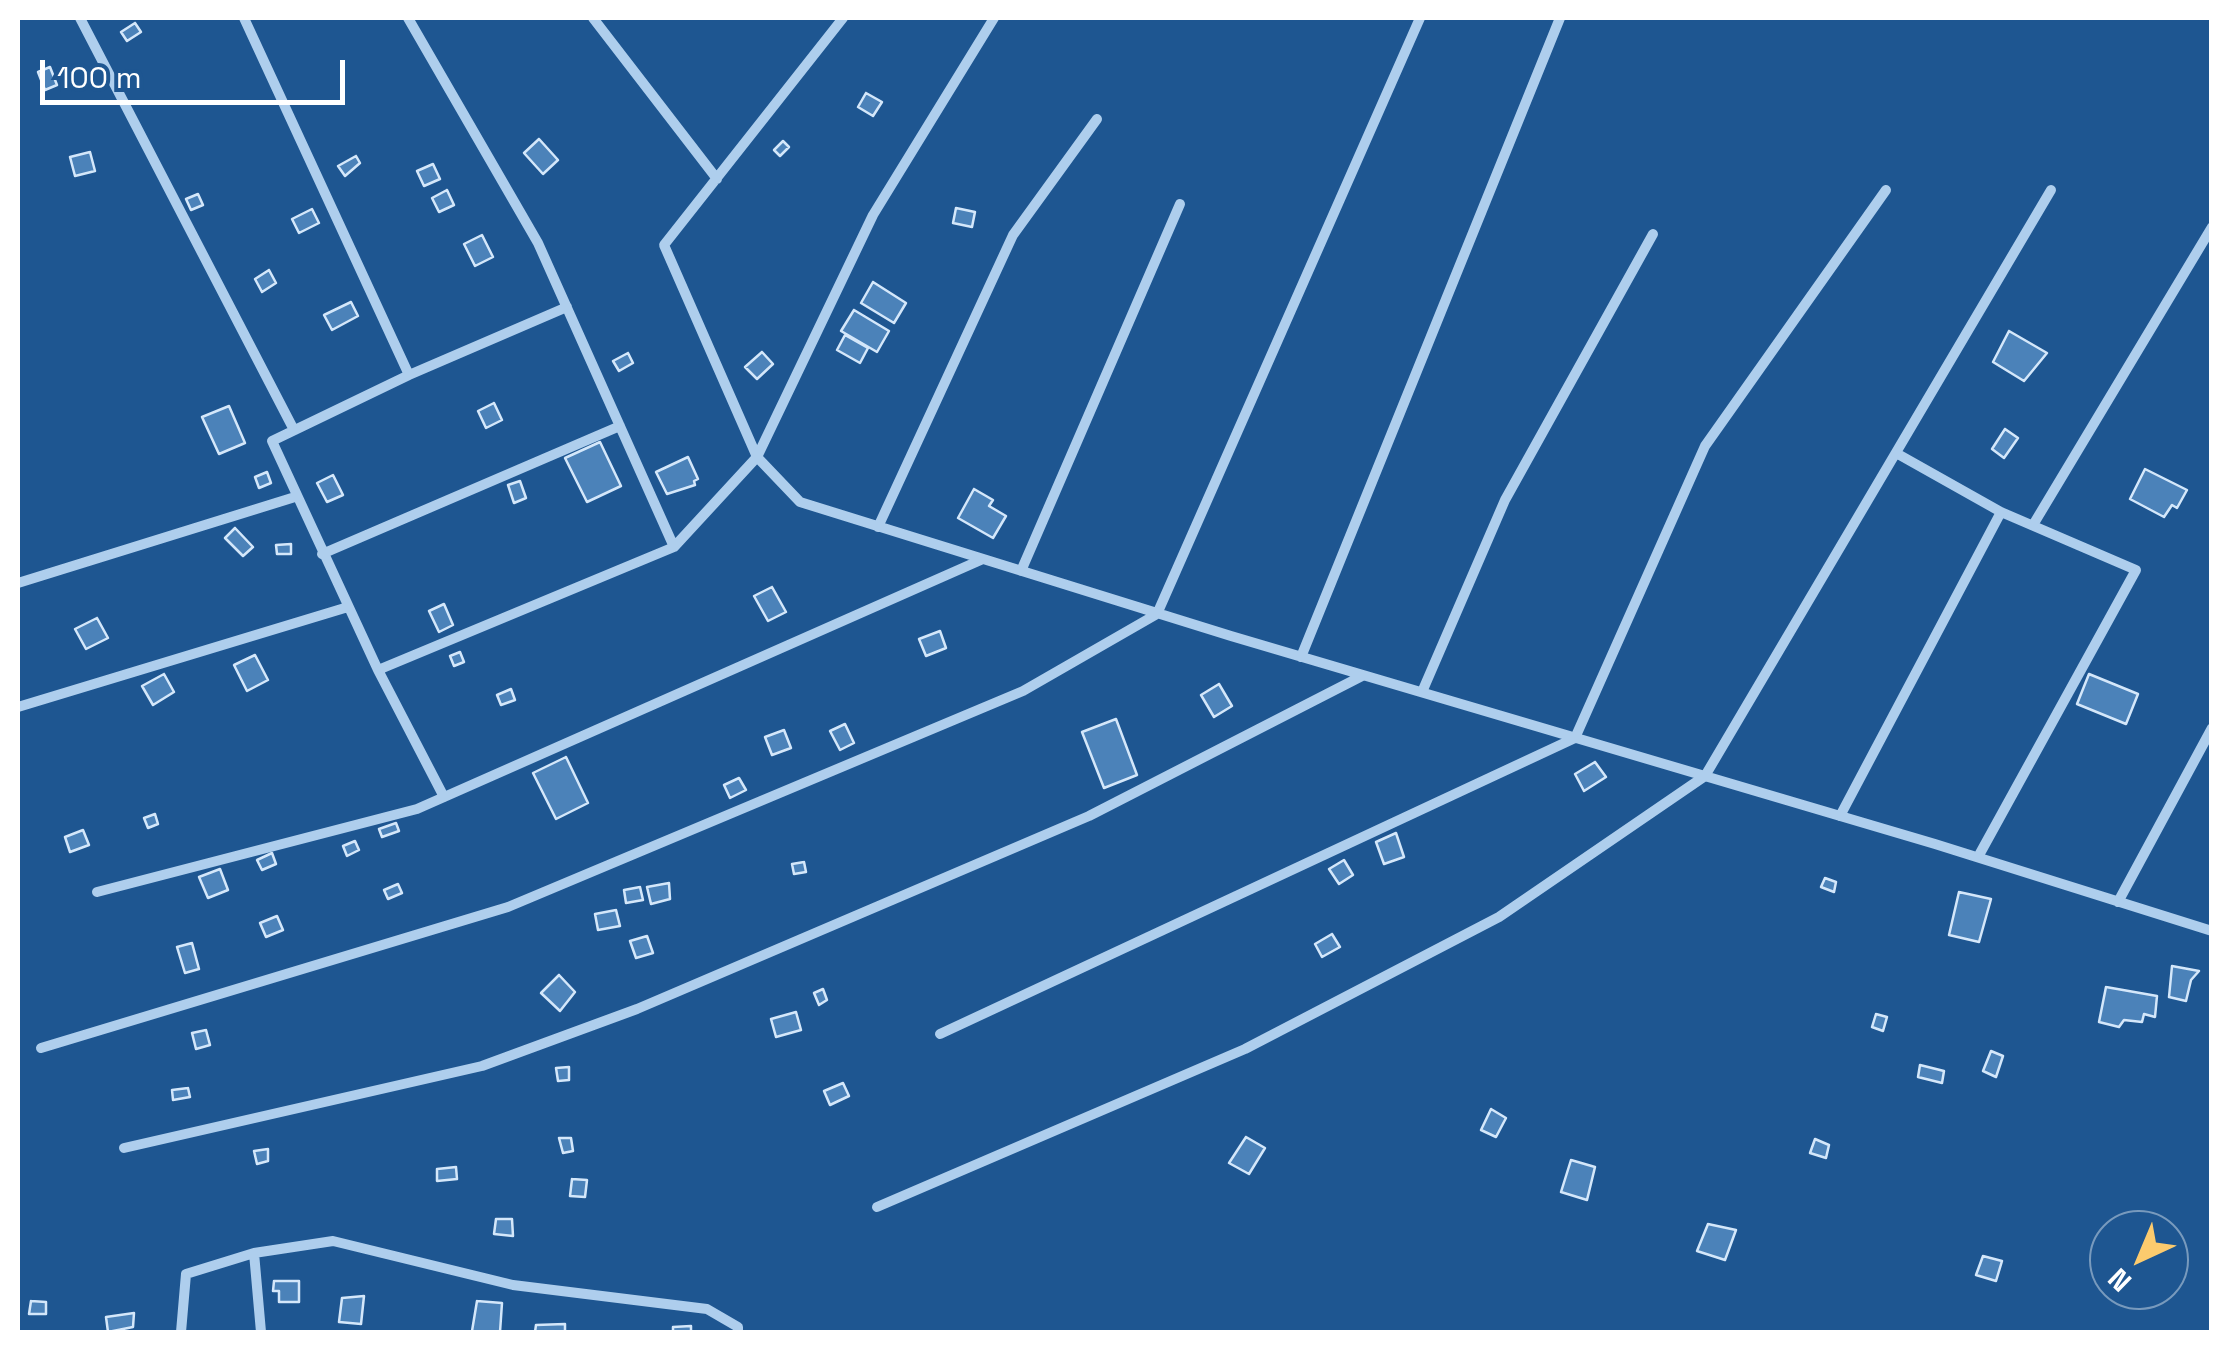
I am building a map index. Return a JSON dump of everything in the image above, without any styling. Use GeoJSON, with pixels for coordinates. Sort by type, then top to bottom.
{"type":"FeatureCollection","features":[{"type":"Feature","properties":{"kind":"street"},"geometry":{"type":"LineString","coordinates":[[80,18],[294,430]]}},
{"type":"Feature","properties":{"kind":"street"},"geometry":{"type":"LineString","coordinates":[[244,18],[409,375]]}},
{"type":"Feature","properties":{"kind":"street"},"geometry":{"type":"LineString","coordinates":[[408,18],[538,244],[674,547]]}},
{"type":"Feature","properties":{"kind":"street"},"geometry":{"type":"LineString","coordinates":[[593,18],[717,179]]}},
{"type":"Feature","properties":{"kind":"street"},"geometry":{"type":"LineString","coordinates":[[843,18],[664,245],[757,457],[800,502],[1157,614],[1840,816],[2212,931]]}},
{"type":"Feature","properties":{"kind":"street"},"geometry":{"type":"LineString","coordinates":[[378,670],[674,547],[757,457],[873,215],[994,18]]}},
{"type":"Feature","properties":{"kind":"street"},"geometry":{"type":"LineString","coordinates":[[41,1048],[508,907],[1022,691],[1157,614],[1420,18]]}},
{"type":"Feature","properties":{"kind":"street"},"geometry":{"type":"LineString","coordinates":[[1302,657],[1560,18]]}},
{"type":"Feature","properties":{"kind":"street"},"geometry":{"type":"LineString","coordinates":[[878,527],[1013,235],[1097,118]]}},
{"type":"Feature","properties":{"kind":"street"},"geometry":{"type":"LineString","coordinates":[[940,1034],[1575,738],[1705,446],[1886,190]]}},
{"type":"Feature","properties":{"kind":"street"},"geometry":{"type":"LineString","coordinates":[[877,1207],[1246,1049],[1499,918],[1705,776],[2051,190]]}},
{"type":"Feature","properties":{"kind":"street"},"geometry":{"type":"LineString","coordinates":[[1021,571],[1180,204]]}},
{"type":"Feature","properties":{"kind":"street"},"geometry":{"type":"LineString","coordinates":[[2032,525],[2212,228]]}},
{"type":"Feature","properties":{"kind":"street"},"geometry":{"type":"LineString","coordinates":[[1422,692],[1505,500],[1654,234]]}},
{"type":"Feature","properties":{"kind":"street"},"geometry":{"type":"LineString","coordinates":[[444,797],[378,670],[272,441],[409,375],[567,307]]}},
{"type":"Feature","properties":{"kind":"street"},"geometry":{"type":"LineString","coordinates":[[322,554],[620,426]]}},
{"type":"Feature","properties":{"kind":"street"},"geometry":{"type":"LineString","coordinates":[[1896,453],[2001,512],[2136,570],[1978,858]]}},
{"type":"Feature","properties":{"kind":"street"},"geometry":{"type":"LineString","coordinates":[[18,583],[295,497]]}},
{"type":"Feature","properties":{"kind":"street"},"geometry":{"type":"LineString","coordinates":[[1840,816],[2001,512]]}},
{"type":"Feature","properties":{"kind":"street"},"geometry":{"type":"LineString","coordinates":[[97,892],[417,809],[983,559]]}},
{"type":"Feature","properties":{"kind":"street"},"geometry":{"type":"LineString","coordinates":[[18,708],[348,607]]}},
{"type":"Feature","properties":{"kind":"street"},"geometry":{"type":"LineString","coordinates":[[124,1148],[482,1066],[637,1009],[1089,816],[1363,675]]}},
{"type":"Feature","properties":{"kind":"street"},"geometry":{"type":"LineString","coordinates":[[2118,902],[2212,728]]}},
{"type":"Feature","properties":{"kind":"street"},"geometry":{"type":"LineString","coordinates":[[181,1332],[186,1274],[254,1253],[333,1241],[513,1285],[707,1309],[738,1327],[738,1332]]}},
{"type":"Feature","properties":{"kind":"street"},"geometry":{"type":"LineString","coordinates":[[254,1253],[261,1332]]}},
{"type":"Feature","properties":{"kind":"building"},"geometry":{"type":"Polygon","coordinates":[[[135,23],[141,32],[127,41],[121,32],[135,23]]]}},
{"type":"Feature","properties":{"kind":"building"},"geometry":{"type":"Polygon","coordinates":[[[50,67],[57,85],[45,90],[38,72],[50,67]]]}},
{"type":"Feature","properties":{"kind":"building"},"geometry":{"type":"Polygon","coordinates":[[[866,93],[882,102],[873,116],[858,107],[866,93]]]}},
{"type":"Feature","properties":{"kind":"building"},"geometry":{"type":"Polygon","coordinates":[[[539,139],[558,160],[543,174],[524,153],[539,139]]]}},
{"type":"Feature","properties":{"kind":"building"},"geometry":{"type":"Polygon","coordinates":[[[783,141],[789,147],[780,156],[774,150],[783,141]]]}},
{"type":"Feature","properties":{"kind":"building"},"geometry":{"type":"Polygon","coordinates":[[[90,152],[95,171],[75,176],[70,157],[90,152]]]}},
{"type":"Feature","properties":{"kind":"building"},"geometry":{"type":"Polygon","coordinates":[[[356,156],[360,163],[345,176],[338,166],[356,156]]]}},
{"type":"Feature","properties":{"kind":"building"},"geometry":{"type":"Polygon","coordinates":[[[433,164],[440,179],[424,186],[417,171],[433,164]]]}},
{"type":"Feature","properties":{"kind":"building"},"geometry":{"type":"Polygon","coordinates":[[[447,190],[454,205],[439,212],[432,198],[447,190]]]}},
{"type":"Feature","properties":{"kind":"building"},"geometry":{"type":"Polygon","coordinates":[[[198,194],[203,205],[191,210],[186,199],[198,194]]]}},
{"type":"Feature","properties":{"kind":"building"},"geometry":{"type":"Polygon","coordinates":[[[956,208],[975,212],[972,227],[953,223],[956,208]]]}},
{"type":"Feature","properties":{"kind":"building"},"geometry":{"type":"Polygon","coordinates":[[[312,209],[319,223],[299,233],[292,219],[312,209]]]}},
{"type":"Feature","properties":{"kind":"building"},"geometry":{"type":"Polygon","coordinates":[[[482,235],[493,257],[475,266],[464,244],[482,235]]]}},
{"type":"Feature","properties":{"kind":"building"},"geometry":{"type":"Polygon","coordinates":[[[269,270],[276,283],[262,292],[255,279],[269,270]]]}},
{"type":"Feature","properties":{"kind":"building"},"geometry":{"type":"Polygon","coordinates":[[[873,282],[906,303],[894,323],[861,303],[873,282]]]}},
{"type":"Feature","properties":{"kind":"building"},"geometry":{"type":"Polygon","coordinates":[[[351,302],[358,316],[332,330],[324,315],[351,302]]]}},
{"type":"Feature","properties":{"kind":"building"},"geometry":{"type":"Polygon","coordinates":[[[854,310],[889,331],[877,352],[841,331],[854,310]]]}},
{"type":"Feature","properties":{"kind":"building"},"geometry":{"type":"Polygon","coordinates":[[[2009,331],[2047,353],[2024,381],[1993,362],[2009,331]]]}},
{"type":"Feature","properties":{"kind":"building"},"geometry":{"type":"Polygon","coordinates":[[[845,335],[868,348],[860,363],[837,350],[845,335]]]}},
{"type":"Feature","properties":{"kind":"building"},"geometry":{"type":"Polygon","coordinates":[[[762,352],[773,364],[757,379],[745,367],[762,352]]]}},
{"type":"Feature","properties":{"kind":"building"},"geometry":{"type":"Polygon","coordinates":[[[628,353],[633,363],[619,371],[613,361],[628,353]]]}},
{"type":"Feature","properties":{"kind":"building"},"geometry":{"type":"Polygon","coordinates":[[[494,403],[502,420],[486,428],[478,411],[494,403]]]}},
{"type":"Feature","properties":{"kind":"building"},"geometry":{"type":"Polygon","coordinates":[[[229,406],[245,443],[219,454],[202,417],[229,406]]]}},
{"type":"Feature","properties":{"kind":"building"},"geometry":{"type":"Polygon","coordinates":[[[2005,429],[2018,438],[2004,458],[1992,449],[2005,429]]]}},
{"type":"Feature","properties":{"kind":"building"},"geometry":{"type":"Polygon","coordinates":[[[600,442],[621,486],[587,502],[565,458],[600,442]]]}},
{"type":"Feature","properties":{"kind":"building"},"geometry":{"type":"Polygon","coordinates":[[[688,457],[698,479],[695,485],[667,494],[656,472],[688,457]]]}},
{"type":"Feature","properties":{"kind":"building"},"geometry":{"type":"Polygon","coordinates":[[[2145,469],[2187,490],[2177,508],[2172,505],[2164,517],[2130,499],[2145,469]]]}},
{"type":"Feature","properties":{"kind":"building"},"geometry":{"type":"Polygon","coordinates":[[[267,472],[271,483],[259,488],[255,477],[267,472]]]}},
{"type":"Feature","properties":{"kind":"building"},"geometry":{"type":"Polygon","coordinates":[[[333,475],[343,495],[327,502],[317,483],[333,475]]]}},
{"type":"Feature","properties":{"kind":"building"},"geometry":{"type":"Polygon","coordinates":[[[520,481],[526,498],[514,503],[508,485],[520,481]]]}},
{"type":"Feature","properties":{"kind":"building"},"geometry":{"type":"Polygon","coordinates":[[[974,489],[993,500],[989,506],[1006,516],[993,538],[958,518],[974,489]]]}},
{"type":"Feature","properties":{"kind":"building"},"geometry":{"type":"Polygon","coordinates":[[[235,528],[253,547],[243,556],[225,538],[235,528]]]}},
{"type":"Feature","properties":{"kind":"building"},"geometry":{"type":"Polygon","coordinates":[[[291,544],[291,554],[277,554],[276,545],[291,544]]]}},
{"type":"Feature","properties":{"kind":"building"},"geometry":{"type":"Polygon","coordinates":[[[772,587],[786,612],[768,621],[754,596],[772,587]]]}},
{"type":"Feature","properties":{"kind":"building"},"geometry":{"type":"Polygon","coordinates":[[[444,604],[453,625],[439,632],[429,611],[444,604]]]}},
{"type":"Feature","properties":{"kind":"building"},"geometry":{"type":"Polygon","coordinates":[[[97,618],[108,638],[86,649],[75,629],[97,618]]]}},
{"type":"Feature","properties":{"kind":"building"},"geometry":{"type":"Polygon","coordinates":[[[940,631],[946,648],[926,656],[919,639],[940,631]]]}},
{"type":"Feature","properties":{"kind":"building"},"geometry":{"type":"Polygon","coordinates":[[[460,652],[464,662],[454,666],[450,656],[460,652]]]}},
{"type":"Feature","properties":{"kind":"building"},"geometry":{"type":"Polygon","coordinates":[[[255,655],[268,680],[247,691],[234,665],[255,655]]]}},
{"type":"Feature","properties":{"kind":"building"},"geometry":{"type":"Polygon","coordinates":[[[164,674],[174,692],[153,705],[142,686],[164,674]]]}},
{"type":"Feature","properties":{"kind":"building"},"geometry":{"type":"Polygon","coordinates":[[[2089,674],[2138,694],[2126,724],[2077,704],[2089,674]]]}},
{"type":"Feature","properties":{"kind":"building"},"geometry":{"type":"Polygon","coordinates":[[[1219,684],[1232,706],[1214,717],[1201,695],[1219,684]]]}},
{"type":"Feature","properties":{"kind":"building"},"geometry":{"type":"Polygon","coordinates":[[[511,689],[515,700],[501,705],[497,695],[511,689]]]}},
{"type":"Feature","properties":{"kind":"building"},"geometry":{"type":"Polygon","coordinates":[[[1116,719],[1137,775],[1104,788],[1082,732],[1116,719]]]}},
{"type":"Feature","properties":{"kind":"building"},"geometry":{"type":"Polygon","coordinates":[[[845,724],[854,743],[840,750],[830,731],[845,724]]]}},
{"type":"Feature","properties":{"kind":"building"},"geometry":{"type":"Polygon","coordinates":[[[784,730],[791,748],[772,755],[765,737],[784,730]]]}},
{"type":"Feature","properties":{"kind":"building"},"geometry":{"type":"Polygon","coordinates":[[[566,757],[588,803],[556,819],[533,773],[566,757]]]}},
{"type":"Feature","properties":{"kind":"building"},"geometry":{"type":"Polygon","coordinates":[[[1595,762],[1606,777],[1584,791],[1575,774],[1595,762]]]}},
{"type":"Feature","properties":{"kind":"building"},"geometry":{"type":"Polygon","coordinates":[[[739,778],[746,790],[730,798],[724,785],[739,778]]]}},
{"type":"Feature","properties":{"kind":"building"},"geometry":{"type":"Polygon","coordinates":[[[155,814],[158,824],[148,828],[144,818],[155,814]]]}},
{"type":"Feature","properties":{"kind":"building"},"geometry":{"type":"Polygon","coordinates":[[[396,823],[399,831],[382,837],[379,829],[396,823]]]}},
{"type":"Feature","properties":{"kind":"building"},"geometry":{"type":"Polygon","coordinates":[[[83,830],[89,845],[70,852],[65,837],[83,830]]]}},
{"type":"Feature","properties":{"kind":"building"},"geometry":{"type":"Polygon","coordinates":[[[1396,833],[1404,857],[1384,864],[1376,842],[1396,833]]]}},
{"type":"Feature","properties":{"kind":"building"},"geometry":{"type":"Polygon","coordinates":[[[355,841],[359,850],[347,856],[343,846],[355,841]]]}},
{"type":"Feature","properties":{"kind":"building"},"geometry":{"type":"Polygon","coordinates":[[[272,853],[276,864],[262,870],[257,860],[272,853]]]}},
{"type":"Feature","properties":{"kind":"building"},"geometry":{"type":"Polygon","coordinates":[[[1344,860],[1353,875],[1339,884],[1329,869],[1344,860]]]}},
{"type":"Feature","properties":{"kind":"building"},"geometry":{"type":"Polygon","coordinates":[[[804,862],[806,872],[794,874],[792,864],[804,862]]]}},
{"type":"Feature","properties":{"kind":"building"},"geometry":{"type":"Polygon","coordinates":[[[220,869],[228,890],[208,898],[199,877],[220,869]]]}},
{"type":"Feature","properties":{"kind":"building"},"geometry":{"type":"Polygon","coordinates":[[[1825,878],[1836,882],[1834,892],[1821,887],[1825,878]]]}},
{"type":"Feature","properties":{"kind":"building"},"geometry":{"type":"Polygon","coordinates":[[[669,883],[670,899],[651,904],[647,887],[669,883]]]}},
{"type":"Feature","properties":{"kind":"building"},"geometry":{"type":"Polygon","coordinates":[[[398,884],[402,893],[388,899],[384,890],[398,884]]]}},
{"type":"Feature","properties":{"kind":"building"},"geometry":{"type":"Polygon","coordinates":[[[640,887],[643,900],[626,903],[624,890],[640,887]]]}},
{"type":"Feature","properties":{"kind":"building"},"geometry":{"type":"Polygon","coordinates":[[[1959,892],[1991,899],[1979,942],[1949,935],[1959,892]]]}},
{"type":"Feature","properties":{"kind":"building"},"geometry":{"type":"Polygon","coordinates":[[[616,910],[620,926],[598,930],[595,914],[616,910]]]}},
{"type":"Feature","properties":{"kind":"building"},"geometry":{"type":"Polygon","coordinates":[[[277,916],[283,930],[266,937],[260,923],[277,916]]]}},
{"type":"Feature","properties":{"kind":"building"},"geometry":{"type":"Polygon","coordinates":[[[1332,934],[1340,947],[1322,957],[1315,944],[1332,934]]]}},
{"type":"Feature","properties":{"kind":"building"},"geometry":{"type":"Polygon","coordinates":[[[647,936],[653,953],[636,958],[630,941],[647,936]]]}},
{"type":"Feature","properties":{"kind":"building"},"geometry":{"type":"Polygon","coordinates":[[[192,943],[199,969],[185,973],[177,947],[192,943]]]}},
{"type":"Feature","properties":{"kind":"building"},"geometry":{"type":"Polygon","coordinates":[[[2172,966],[2199,971],[2191,980],[2186,1001],[2169,997],[2172,966]]]}},
{"type":"Feature","properties":{"kind":"building"},"geometry":{"type":"Polygon","coordinates":[[[559,975],[575,992],[560,1011],[541,993],[559,975]]]}},
{"type":"Feature","properties":{"kind":"building"},"geometry":{"type":"Polygon","coordinates":[[[2106,987],[2157,996],[2155,1017],[2144,1014],[2142,1022],[2124,1020],[2119,1027],[2099,1022],[2106,987]]]}},
{"type":"Feature","properties":{"kind":"building"},"geometry":{"type":"Polygon","coordinates":[[[823,989],[827,1000],[819,1005],[814,993],[823,989]]]}},
{"type":"Feature","properties":{"kind":"building"},"geometry":{"type":"Polygon","coordinates":[[[796,1012],[801,1030],[776,1037],[771,1019],[796,1012]]]}},
{"type":"Feature","properties":{"kind":"building"},"geometry":{"type":"Polygon","coordinates":[[[1876,1014],[1887,1017],[1883,1031],[1872,1027],[1876,1014]]]}},
{"type":"Feature","properties":{"kind":"building"},"geometry":{"type":"Polygon","coordinates":[[[206,1030],[210,1045],[196,1049],[192,1033],[206,1030]]]}},
{"type":"Feature","properties":{"kind":"building"},"geometry":{"type":"Polygon","coordinates":[[[1991,1051],[2003,1056],[1996,1077],[1983,1071],[1991,1051]]]}},
{"type":"Feature","properties":{"kind":"building"},"geometry":{"type":"Polygon","coordinates":[[[1920,1065],[1944,1071],[1942,1083],[1918,1077],[1920,1065]]]}},
{"type":"Feature","properties":{"kind":"building"},"geometry":{"type":"Polygon","coordinates":[[[569,1067],[569,1080],[558,1081],[556,1068],[569,1067]]]}},
{"type":"Feature","properties":{"kind":"building"},"geometry":{"type":"Polygon","coordinates":[[[843,1083],[849,1096],[830,1105],[824,1091],[843,1083]]]}},
{"type":"Feature","properties":{"kind":"building"},"geometry":{"type":"Polygon","coordinates":[[[188,1088],[190,1097],[173,1100],[172,1090],[188,1088]]]}},
{"type":"Feature","properties":{"kind":"building"},"geometry":{"type":"Polygon","coordinates":[[[1491,1109],[1506,1118],[1496,1137],[1481,1130],[1491,1109]]]}},
{"type":"Feature","properties":{"kind":"building"},"geometry":{"type":"Polygon","coordinates":[[[1246,1137],[1265,1148],[1249,1174],[1229,1163],[1246,1137]]]}},
{"type":"Feature","properties":{"kind":"building"},"geometry":{"type":"Polygon","coordinates":[[[559,1138],[571,1138],[573,1151],[563,1153],[559,1138]]]}},
{"type":"Feature","properties":{"kind":"building"},"geometry":{"type":"Polygon","coordinates":[[[1815,1139],[1829,1145],[1826,1158],[1810,1153],[1815,1139]]]}},
{"type":"Feature","properties":{"kind":"building"},"geometry":{"type":"Polygon","coordinates":[[[268,1149],[268,1161],[257,1164],[254,1151],[268,1149]]]}},
{"type":"Feature","properties":{"kind":"building"},"geometry":{"type":"Polygon","coordinates":[[[1571,1160],[1595,1167],[1587,1200],[1561,1192],[1571,1160]]]}},
{"type":"Feature","properties":{"kind":"building"},"geometry":{"type":"Polygon","coordinates":[[[456,1167],[457,1179],[437,1181],[437,1169],[456,1167]]]}},
{"type":"Feature","properties":{"kind":"building"},"geometry":{"type":"Polygon","coordinates":[[[572,1179],[587,1180],[585,1197],[570,1196],[572,1179]]]}},
{"type":"Feature","properties":{"kind":"building"},"geometry":{"type":"Polygon","coordinates":[[[496,1219],[512,1219],[513,1236],[494,1234],[496,1219]]]}},
{"type":"Feature","properties":{"kind":"building"},"geometry":{"type":"Polygon","coordinates":[[[1708,1224],[1736,1230],[1725,1260],[1697,1251],[1708,1224]]]}},
{"type":"Feature","properties":{"kind":"building"},"geometry":{"type":"Polygon","coordinates":[[[1983,1256],[2002,1261],[1996,1281],[1976,1275],[1983,1256]]]}},
{"type":"Feature","properties":{"kind":"building"},"geometry":{"type":"Polygon","coordinates":[[[274,1281],[299,1281],[299,1302],[279,1302],[279,1291],[273,1291],[274,1281]]]}},
{"type":"Feature","properties":{"kind":"building"},"geometry":{"type":"Polygon","coordinates":[[[364,1296],[361,1324],[339,1322],[342,1298],[364,1296]]]}},
{"type":"Feature","properties":{"kind":"building"},"geometry":{"type":"Polygon","coordinates":[[[31,1301],[46,1302],[46,1314],[29,1314],[31,1301]]]}},
{"type":"Feature","properties":{"kind":"building"},"geometry":{"type":"Polygon","coordinates":[[[477,1301],[502,1303],[500,1332],[472,1331],[477,1301]]]}},
{"type":"Feature","properties":{"kind":"building"},"geometry":{"type":"Polygon","coordinates":[[[134,1313],[133,1327],[108,1332],[106,1317],[134,1313]]]}},
{"type":"Feature","properties":{"kind":"building"},"geometry":{"type":"Polygon","coordinates":[[[565,1324],[565,1332],[535,1332],[536,1325],[565,1324]]]}},
{"type":"Feature","properties":{"kind":"building"},"geometry":{"type":"Polygon","coordinates":[[[691,1326],[691,1332],[673,1332],[673,1327],[691,1326]]]}}]}
